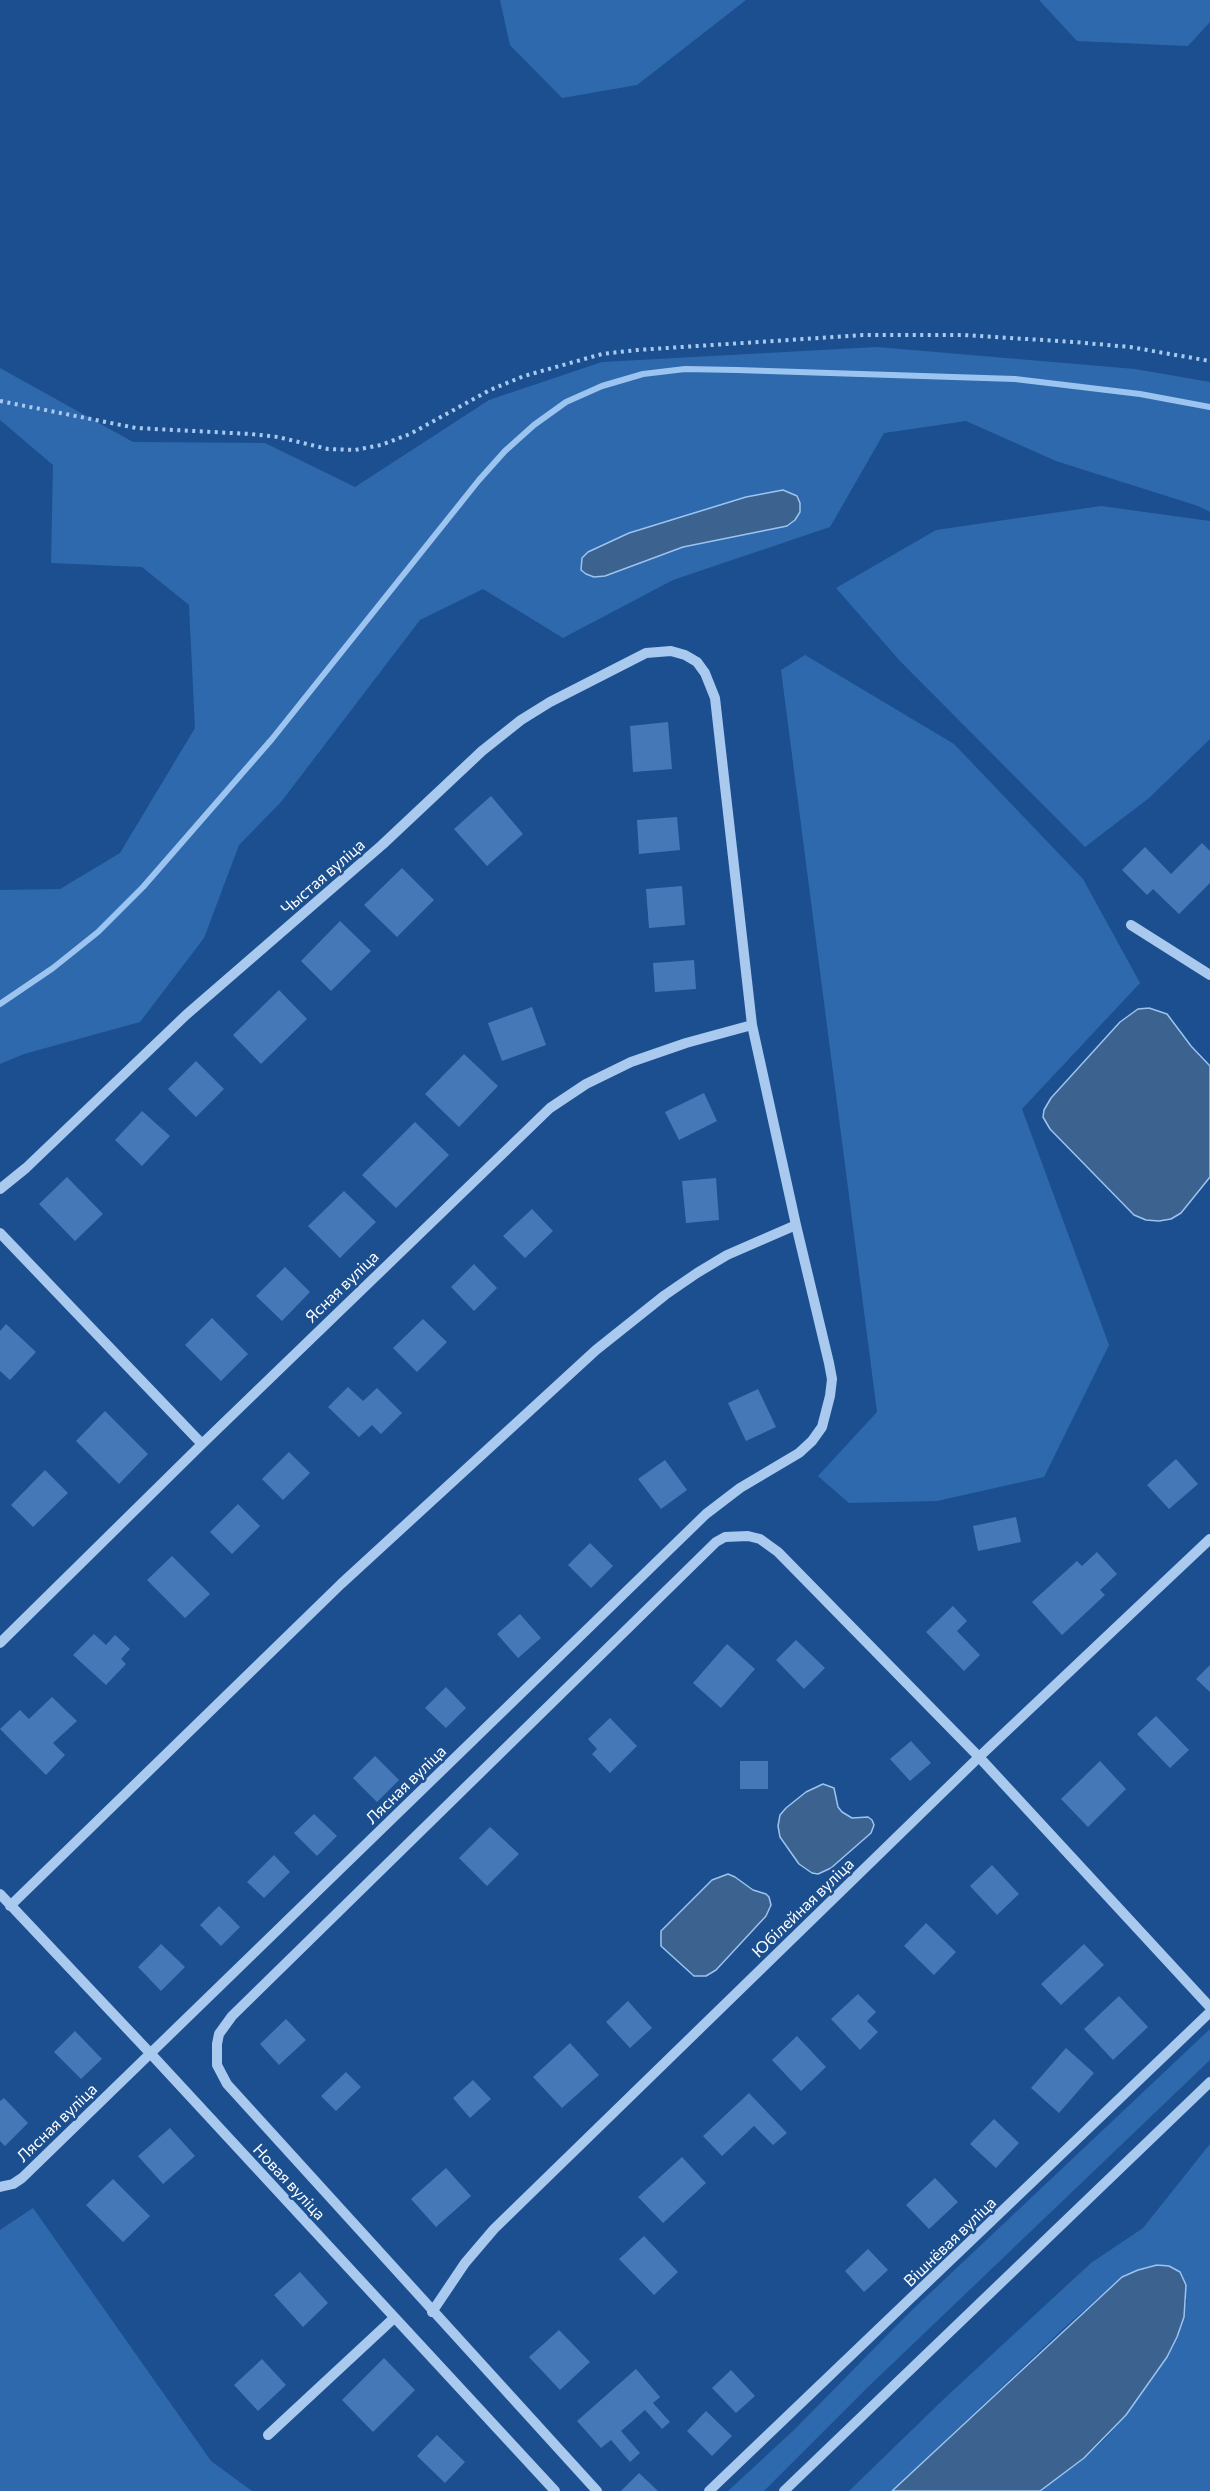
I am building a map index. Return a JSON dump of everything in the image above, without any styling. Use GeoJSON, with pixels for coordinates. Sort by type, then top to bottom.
{"type":"FeatureCollection","features":[{"type":"Feature","properties":{"kind":"street","name":"Чыстая вуліца"},"geometry":{"type":"LineString","coordinates":[[0,1189],[26,1168],[186,1015],[382,845],[482,751],[514,725],[550,702],[646,653],[671,651],[685,654],[697,662],[711,684],[752,1025]]}},
{"type":"Feature","properties":{"kind":"street"},"geometry":{"type":"LineString","coordinates":[[1131,926],[1210,975]]}},
{"type":"Feature","properties":{"kind":"street"},"geometry":{"type":"LineString","coordinates":[[10,1906],[341,1584],[580,1364],[665,1295],[697,1273],[727,1255],[796,1225],[752,1025]]}},
{"type":"Feature","properties":{"kind":"street","name":"Ясная вуліца"},"geometry":{"type":"LineString","coordinates":[[0,1643],[550,1108],[586,1084],[631,1062],[686,1043],[752,1025]]}},
{"type":"Feature","properties":{"kind":"street","name":"Лясная вуліца"},"geometry":{"type":"LineString","coordinates":[[0,2187],[13,2184],[22,2178],[706,1514],[740,1488],[799,1453],[812,1441],[822,1427],[827,1412],[832,1379],[796,1225]]}},
{"type":"Feature","properties":{"kind":"street"},"geometry":{"type":"LineString","coordinates":[[0,1233],[202,1444]]}},
{"type":"Feature","properties":{"kind":"street"},"geometry":{"type":"LineString","coordinates":[[597,2491],[226,2084],[217,2065],[217,2044],[219,2034],[232,2016],[709,1548],[725,1537],[748,1536],[760,1539],[778,1552],[979,1757],[1210,2007]]}},
{"type":"Feature","properties":{"kind":"street","name":"Юбілейная вуліца"},"geometry":{"type":"LineString","coordinates":[[432,2312],[458,2271],[494,2229],[979,1757],[1210,1539]]}},
{"type":"Feature","properties":{"kind":"street","name":"Новая вуліца"},"geometry":{"type":"LineString","coordinates":[[0,1894],[555,2491]]}},
{"type":"Feature","properties":{"kind":"street","name":"Вішнёвая вуліца"},"geometry":{"type":"LineString","coordinates":[[709,2491],[1210,2012]]}},
{"type":"Feature","properties":{"kind":"street"},"geometry":{"type":"LineString","coordinates":[[784,2491],[1210,2082]]}},
{"type":"Feature","properties":{"kind":"street"},"geometry":{"type":"LineString","coordinates":[[268,2435],[394,2318]]}},
{"type":"Feature","properties":{"kind":"path"},"geometry":{"type":"LineString","coordinates":[[0,401],[136,428],[251,434],[278,437],[328,448],[355,450],[381,445],[410,434],[490,390],[524,376],[602,354],[637,350],[863,335],[942,335],[1130,347],[1210,361]]}},
{"type":"Feature","properties":{"kind":"shaded area"},"geometry":{"type":"Polygon","coordinates":[[[500,0],[746,0],[637,85],[562,98],[510,45],[500,0]]]}},
{"type":"Feature","properties":{"kind":"shaded area"},"geometry":{"type":"Polygon","coordinates":[[[1039,0],[1210,0],[1210,22],[1188,46],[1077,41],[1039,0]]]}},
{"type":"Feature","properties":{"kind":"shaded area"},"geometry":{"type":"Polygon","coordinates":[[[877,347],[1135,369],[1210,382],[1210,512],[1198,506],[1056,461],[966,421],[884,433],[830,527],[673,580],[563,638],[483,589],[420,620],[281,802],[239,845],[204,938],[140,1022],[24,1054],[0,1064],[0,890],[60,889],[120,853],[195,728],[189,605],[142,567],[51,563],[53,465],[0,420],[0,368],[133,442],[265,443],[355,487],[489,400],[602,362],[877,347]],[[783,490],[746,497],[629,533],[597,547],[581,570],[594,577],[683,547],[787,526],[795,520],[783,490]]]}},
{"type":"Feature","properties":{"kind":"shaded area"},"geometry":{"type":"Polygon","coordinates":[[[783,490],[797,496],[800,503],[800,512],[787,526],[683,547],[605,576],[594,577],[581,570],[582,558],[588,552],[629,533],[746,497],[783,490]]]}},
{"type":"Feature","properties":{"kind":"shaded area"},"geometry":{"type":"Polygon","coordinates":[[[1101,506],[1210,521],[1210,739],[1149,798],[1085,847],[900,661],[836,588],[936,530],[1101,506]]]}},
{"type":"Feature","properties":{"kind":"shaded area"},"geometry":{"type":"Polygon","coordinates":[[[805,655],[954,744],[1083,879],[1140,983],[1022,1109],[1109,1345],[1044,1477],[937,1501],[849,1503],[818,1476],[877,1412],[781,670],[805,655]]]}},
{"type":"Feature","properties":{"kind":"shaded area"},"geometry":{"type":"Polygon","coordinates":[[[1149,1008],[1167,1014],[1191,1046],[1210,1066],[1210,1177],[1181,1213],[1171,1219],[1159,1221],[1146,1220],[1134,1215],[1050,1129],[1043,1117],[1051,1098],[1120,1022],[1138,1009],[1149,1008]]]}},
{"type":"Feature","properties":{"kind":"shaded area"},"geometry":{"type":"Polygon","coordinates":[[[823,1784],[834,1788],[838,1807],[842,1812],[852,1818],[868,1817],[874,1825],[871,1833],[831,1868],[818,1874],[812,1873],[799,1864],[780,1837],[778,1826],[780,1815],[786,1808],[806,1792],[823,1784]]]}},
{"type":"Feature","properties":{"kind":"shaded area"},"geometry":{"type":"Polygon","coordinates":[[[728,1874],[753,1890],[766,1894],[771,1905],[766,1916],[716,1970],[706,1976],[694,1976],[661,1946],[661,1931],[712,1880],[728,1874]]]}},
{"type":"Feature","properties":{"kind":"shaded area"},"geometry":{"type":"Polygon","coordinates":[[[1210,2029],[1210,2060],[868,2387],[764,2491],[728,2491],[794,2430],[909,2313],[1210,2029]]]}},
{"type":"Feature","properties":{"kind":"shaded area"},"geometry":{"type":"Polygon","coordinates":[[[1210,2144],[1210,2491],[1040,2491],[1105,2439],[1126,2415],[1167,2357],[1177,2337],[1187,2300],[1138,2270],[1122,2277],[1065,2327],[892,2491],[849,2491],[946,2397],[1091,2263],[1143,2228],[1210,2144]]]}},
{"type":"Feature","properties":{"kind":"shaded area"},"geometry":{"type":"Polygon","coordinates":[[[33,2208],[211,2461],[252,2491],[0,2491],[0,2230],[33,2208]]]}},
{"type":"Feature","properties":{"kind":"shaded area"},"geometry":{"type":"Polygon","coordinates":[[[1157,2265],[1169,2266],[1180,2272],[1186,2285],[1184,2317],[1177,2337],[1167,2357],[1126,2415],[1084,2458],[1040,2491],[892,2491],[1122,2277],[1157,2265]]]}},
{"type":"Feature","properties":{"kind":"building"},"geometry":{"type":"Polygon","coordinates":[[[668,722],[672,769],[633,772],[630,726],[668,722]]]}},
{"type":"Feature","properties":{"kind":"building"},"geometry":{"type":"Polygon","coordinates":[[[491,796],[523,834],[487,866],[454,829],[491,796]]]}},
{"type":"Feature","properties":{"kind":"building"},"geometry":{"type":"Polygon","coordinates":[[[677,817],[680,850],[639,854],[637,820],[677,817]]]}},
{"type":"Feature","properties":{"kind":"building"},"geometry":{"type":"Polygon","coordinates":[[[1202,843],[1210,851],[1210,883],[1179,914],[1153,889],[1147,895],[1122,870],[1145,847],[1171,874],[1202,843]]]}},
{"type":"Feature","properties":{"kind":"building"},"geometry":{"type":"Polygon","coordinates":[[[402,868],[434,900],[397,937],[364,905],[402,868]]]}},
{"type":"Feature","properties":{"kind":"building"},"geometry":{"type":"Polygon","coordinates":[[[682,886],[685,925],[649,928],[646,889],[682,886]]]}},
{"type":"Feature","properties":{"kind":"building"},"geometry":{"type":"Polygon","coordinates":[[[340,921],[371,951],[331,991],[301,961],[340,921]]]}},
{"type":"Feature","properties":{"kind":"building"},"geometry":{"type":"Polygon","coordinates":[[[694,960],[696,989],[655,992],[653,963],[694,960]]]}},
{"type":"Feature","properties":{"kind":"building"},"geometry":{"type":"Polygon","coordinates":[[[279,990],[307,1019],[261,1064],[233,1035],[279,990]]]}},
{"type":"Feature","properties":{"kind":"building"},"geometry":{"type":"Polygon","coordinates":[[[532,1007],[546,1045],[502,1061],[488,1023],[532,1007]]]}},
{"type":"Feature","properties":{"kind":"building"},"geometry":{"type":"Polygon","coordinates":[[[464,1054],[498,1086],[459,1127],[425,1094],[464,1054]]]}},
{"type":"Feature","properties":{"kind":"building"},"geometry":{"type":"Polygon","coordinates":[[[196,1061],[224,1089],[196,1117],[168,1089],[196,1061]]]}},
{"type":"Feature","properties":{"kind":"building"},"geometry":{"type":"Polygon","coordinates":[[[704,1093],[717,1121],[679,1140],[665,1112],[704,1093]]]}},
{"type":"Feature","properties":{"kind":"building"},"geometry":{"type":"Polygon","coordinates":[[[142,1111],[170,1136],[142,1166],[115,1140],[142,1111]]]}},
{"type":"Feature","properties":{"kind":"building"},"geometry":{"type":"Polygon","coordinates":[[[415,1122],[449,1155],[396,1208],[362,1175],[415,1122]]]}},
{"type":"Feature","properties":{"kind":"building"},"geometry":{"type":"Polygon","coordinates":[[[67,1177],[103,1214],[75,1241],[39,1204],[67,1177]]]}},
{"type":"Feature","properties":{"kind":"building"},"geometry":{"type":"Polygon","coordinates":[[[716,1178],[719,1220],[686,1223],[682,1181],[716,1178]]]}},
{"type":"Feature","properties":{"kind":"building"},"geometry":{"type":"Polygon","coordinates":[[[344,1191],[376,1222],[340,1258],[308,1226],[344,1191]]]}},
{"type":"Feature","properties":{"kind":"building"},"geometry":{"type":"Polygon","coordinates":[[[532,1209],[553,1231],[525,1258],[503,1236],[532,1209]]]}},
{"type":"Feature","properties":{"kind":"building"},"geometry":{"type":"Polygon","coordinates":[[[474,1264],[497,1288],[474,1311],[451,1287],[474,1264]]]}},
{"type":"Feature","properties":{"kind":"building"},"geometry":{"type":"Polygon","coordinates":[[[285,1267],[310,1292],[282,1321],[256,1296],[285,1267]]]}},
{"type":"Feature","properties":{"kind":"building"},"geometry":{"type":"Polygon","coordinates":[[[212,1318],[248,1354],[221,1381],[185,1345],[212,1318]]]}},
{"type":"Feature","properties":{"kind":"building"},"geometry":{"type":"Polygon","coordinates":[[[423,1319],[447,1342],[417,1372],[393,1348],[423,1319]]]}},
{"type":"Feature","properties":{"kind":"building"},"geometry":{"type":"Polygon","coordinates":[[[6,1324],[36,1352],[10,1380],[0,1371],[0,1331],[6,1324]]]}},
{"type":"Feature","properties":{"kind":"building"},"geometry":{"type":"Polygon","coordinates":[[[348,1387],[363,1401],[377,1388],[402,1413],[381,1434],[372,1425],[359,1437],[328,1407],[348,1387]]]}},
{"type":"Feature","properties":{"kind":"building"},"geometry":{"type":"Polygon","coordinates":[[[758,1389],[776,1427],[746,1441],[728,1403],[758,1389]]]}},
{"type":"Feature","properties":{"kind":"building"},"geometry":{"type":"Polygon","coordinates":[[[105,1411],[148,1454],[119,1484],[76,1441],[105,1411]]]}},
{"type":"Feature","properties":{"kind":"building"},"geometry":{"type":"Polygon","coordinates":[[[289,1452],[310,1473],[283,1500],[262,1479],[289,1452]]]}},
{"type":"Feature","properties":{"kind":"building"},"geometry":{"type":"Polygon","coordinates":[[[1176,1459],[1198,1484],[1169,1509],[1147,1485],[1176,1459]]]}},
{"type":"Feature","properties":{"kind":"building"},"geometry":{"type":"Polygon","coordinates":[[[665,1460],[687,1490],[661,1509],[638,1479],[665,1460]]]}},
{"type":"Feature","properties":{"kind":"building"},"geometry":{"type":"Polygon","coordinates":[[[45,1470],[68,1493],[33,1527],[11,1505],[45,1470]]]}},
{"type":"Feature","properties":{"kind":"building"},"geometry":{"type":"Polygon","coordinates":[[[238,1504],[260,1526],[232,1554],[210,1532],[238,1504]]]}},
{"type":"Feature","properties":{"kind":"building"},"geometry":{"type":"Polygon","coordinates":[[[1016,1517],[1021,1542],[978,1551],[973,1526],[1016,1517]]]}},
{"type":"Feature","properties":{"kind":"building"},"geometry":{"type":"Polygon","coordinates":[[[590,1543],[613,1566],[591,1588],[568,1565],[590,1543]]]}},
{"type":"Feature","properties":{"kind":"building"},"geometry":{"type":"Polygon","coordinates":[[[1097,1552],[1117,1574],[1100,1590],[1105,1595],[1062,1635],[1032,1602],[1077,1561],[1082,1566],[1097,1552]]]}},
{"type":"Feature","properties":{"kind":"building"},"geometry":{"type":"Polygon","coordinates":[[[172,1556],[210,1594],[185,1618],[147,1580],[172,1556]]]}},
{"type":"Feature","properties":{"kind":"building"},"geometry":{"type":"Polygon","coordinates":[[[953,1606],[967,1621],[957,1631],[980,1655],[964,1671],[926,1632],[953,1606]]]}},
{"type":"Feature","properties":{"kind":"building"},"geometry":{"type":"Polygon","coordinates":[[[520,1614],[541,1638],[518,1658],[497,1634],[520,1614]]]}},
{"type":"Feature","properties":{"kind":"building"},"geometry":{"type":"Polygon","coordinates":[[[94,1634],[106,1645],[115,1635],[130,1649],[121,1659],[126,1664],[106,1685],[73,1655],[94,1634]]]}},
{"type":"Feature","properties":{"kind":"building"},"geometry":{"type":"Polygon","coordinates":[[[796,1640],[825,1668],[804,1689],[776,1660],[796,1640]]]}},
{"type":"Feature","properties":{"kind":"building"},"geometry":{"type":"Polygon","coordinates":[[[727,1644],[755,1669],[721,1708],[693,1683],[727,1644]]]}},
{"type":"Feature","properties":{"kind":"building"},"geometry":{"type":"Polygon","coordinates":[[[1210,1665],[1210,1692],[1196,1679],[1210,1665]]]}},
{"type":"Feature","properties":{"kind":"building"},"geometry":{"type":"Polygon","coordinates":[[[446,1687],[466,1708],[446,1728],[425,1708],[446,1687]]]}},
{"type":"Feature","properties":{"kind":"building"},"geometry":{"type":"Polygon","coordinates":[[[52,1697],[77,1721],[53,1743],[65,1755],[46,1775],[0,1729],[20,1710],[29,1719],[52,1697]]]}},
{"type":"Feature","properties":{"kind":"building"},"geometry":{"type":"Polygon","coordinates":[[[1156,1716],[1189,1750],[1170,1768],[1137,1734],[1156,1716]]]}},
{"type":"Feature","properties":{"kind":"building"},"geometry":{"type":"Polygon","coordinates":[[[610,1718],[637,1746],[610,1773],[592,1754],[597,1749],[588,1739],[610,1718]]]}},
{"type":"Feature","properties":{"kind":"building"},"geometry":{"type":"Polygon","coordinates":[[[911,1741],[931,1763],[910,1781],[890,1759],[911,1741]]]}},
{"type":"Feature","properties":{"kind":"building"},"geometry":{"type":"Polygon","coordinates":[[[375,1756],[399,1780],[377,1802],[353,1778],[375,1756]]]}},
{"type":"Feature","properties":{"kind":"building"},"geometry":{"type":"Polygon","coordinates":[[[740,1761],[768,1761],[768,1789],[740,1789],[740,1761]]]}},
{"type":"Feature","properties":{"kind":"building"},"geometry":{"type":"Polygon","coordinates":[[[1100,1761],[1126,1789],[1088,1827],[1061,1799],[1100,1761]]]}},
{"type":"Feature","properties":{"kind":"building"},"geometry":{"type":"Polygon","coordinates":[[[314,1814],[337,1836],[317,1856],[294,1833],[314,1814]]]}},
{"type":"Feature","properties":{"kind":"building"},"geometry":{"type":"Polygon","coordinates":[[[490,1827],[519,1854],[487,1886],[459,1858],[490,1827]]]}},
{"type":"Feature","properties":{"kind":"building"},"geometry":{"type":"Polygon","coordinates":[[[274,1855],[290,1872],[264,1898],[247,1882],[274,1855]]]}},
{"type":"Feature","properties":{"kind":"building"},"geometry":{"type":"Polygon","coordinates":[[[992,1865],[1019,1894],[997,1915],[970,1886],[992,1865]]]}},
{"type":"Feature","properties":{"kind":"building"},"geometry":{"type":"Polygon","coordinates":[[[219,1906],[240,1927],[221,1946],[200,1925],[219,1906]]]}},
{"type":"Feature","properties":{"kind":"building"},"geometry":{"type":"Polygon","coordinates":[[[926,1923],[956,1952],[934,1975],[904,1946],[926,1923]]]}},
{"type":"Feature","properties":{"kind":"building"},"geometry":{"type":"Polygon","coordinates":[[[161,1944],[185,1967],[161,1991],[138,1967],[161,1944]]]}},
{"type":"Feature","properties":{"kind":"building"},"geometry":{"type":"Polygon","coordinates":[[[1084,1944],[1104,1965],[1061,2005],[1041,1984],[1084,1944]]]}},
{"type":"Feature","properties":{"kind":"building"},"geometry":{"type":"Polygon","coordinates":[[[858,1994],[876,2012],[867,2021],[878,2032],[860,2050],[831,2019],[858,1994]]]}},
{"type":"Feature","properties":{"kind":"building"},"geometry":{"type":"Polygon","coordinates":[[[1119,1996],[1148,2027],[1113,2060],[1084,2029],[1119,1996]]]}},
{"type":"Feature","properties":{"kind":"building"},"geometry":{"type":"Polygon","coordinates":[[[628,2001],[652,2028],[630,2048],[606,2022],[628,2001]]]}},
{"type":"Feature","properties":{"kind":"building"},"geometry":{"type":"Polygon","coordinates":[[[286,2019],[306,2040],[279,2065],[260,2044],[286,2019]]]}},
{"type":"Feature","properties":{"kind":"building"},"geometry":{"type":"Polygon","coordinates":[[[75,2031],[102,2059],[81,2079],[54,2052],[75,2031]]]}},
{"type":"Feature","properties":{"kind":"building"},"geometry":{"type":"Polygon","coordinates":[[[797,2036],[826,2067],[801,2091],[772,2060],[797,2036]]]}},
{"type":"Feature","properties":{"kind":"building"},"geometry":{"type":"Polygon","coordinates":[[[570,2043],[599,2075],[562,2108],[533,2077],[570,2043]]]}},
{"type":"Feature","properties":{"kind":"building"},"geometry":{"type":"Polygon","coordinates":[[[1066,2048],[1094,2073],[1059,2113],[1031,2088],[1066,2048]]]}},
{"type":"Feature","properties":{"kind":"building"},"geometry":{"type":"Polygon","coordinates":[[[346,2072],[361,2087],[336,2111],[321,2096],[346,2072]]]}},
{"type":"Feature","properties":{"kind":"building"},"geometry":{"type":"Polygon","coordinates":[[[473,2080],[491,2099],[470,2118],[453,2098],[473,2080]]]}},
{"type":"Feature","properties":{"kind":"building"},"geometry":{"type":"Polygon","coordinates":[[[749,2093],[787,2133],[773,2145],[754,2126],[722,2156],[703,2136],[749,2093]]]}},
{"type":"Feature","properties":{"kind":"building"},"geometry":{"type":"Polygon","coordinates":[[[4,2098],[28,2123],[5,2146],[0,2141],[0,2101],[4,2098]]]}},
{"type":"Feature","properties":{"kind":"building"},"geometry":{"type":"Polygon","coordinates":[[[994,2119],[1019,2143],[996,2168],[970,2144],[994,2119]]]}},
{"type":"Feature","properties":{"kind":"building"},"geometry":{"type":"Polygon","coordinates":[[[170,2128],[195,2156],[163,2184],[138,2156],[170,2128]]]}},
{"type":"Feature","properties":{"kind":"building"},"geometry":{"type":"Polygon","coordinates":[[[682,2157],[706,2183],[663,2223],[638,2197],[682,2157]]]}},
{"type":"Feature","properties":{"kind":"building"},"geometry":{"type":"Polygon","coordinates":[[[446,2168],[471,2196],[436,2227],[411,2199],[446,2168]]]}},
{"type":"Feature","properties":{"kind":"building"},"geometry":{"type":"Polygon","coordinates":[[[935,2178],[958,2202],[929,2229],[906,2205],[935,2178]]]}},
{"type":"Feature","properties":{"kind":"building"},"geometry":{"type":"Polygon","coordinates":[[[113,2179],[150,2216],[123,2242],[86,2205],[113,2179]]]}},
{"type":"Feature","properties":{"kind":"building"},"geometry":{"type":"Polygon","coordinates":[[[644,2236],[678,2272],[654,2295],[619,2259],[644,2236]]]}},
{"type":"Feature","properties":{"kind":"building"},"geometry":{"type":"Polygon","coordinates":[[[868,2249],[888,2270],[864,2292],[845,2271],[868,2249]]]}},
{"type":"Feature","properties":{"kind":"building"},"geometry":{"type":"Polygon","coordinates":[[[300,2272],[328,2303],[303,2327],[274,2295],[300,2272]]]}},
{"type":"Feature","properties":{"kind":"building"},"geometry":{"type":"Polygon","coordinates":[[[559,2330],[590,2362],[560,2390],[529,2357],[559,2330]]]}},
{"type":"Feature","properties":{"kind":"building"},"geometry":{"type":"Polygon","coordinates":[[[384,2358],[415,2390],[373,2432],[342,2400],[384,2358]]]}},
{"type":"Feature","properties":{"kind":"building"},"geometry":{"type":"Polygon","coordinates":[[[262,2359],[286,2385],[258,2411],[234,2385],[262,2359]]]}},
{"type":"Feature","properties":{"kind":"building"},"geometry":{"type":"Polygon","coordinates":[[[636,2369],[660,2397],[653,2403],[670,2422],[662,2429],[645,2410],[621,2431],[640,2453],[630,2462],[611,2440],[601,2448],[577,2421],[636,2369]]]}},
{"type":"Feature","properties":{"kind":"building"},"geometry":{"type":"Polygon","coordinates":[[[731,2370],[755,2396],[736,2413],[712,2388],[731,2370]]]}},
{"type":"Feature","properties":{"kind":"building"},"geometry":{"type":"Polygon","coordinates":[[[706,2411],[732,2436],[712,2456],[687,2431],[706,2411]]]}},
{"type":"Feature","properties":{"kind":"building"},"geometry":{"type":"Polygon","coordinates":[[[437,2435],[465,2462],[445,2483],[417,2456],[437,2435]]]}},
{"type":"Feature","properties":{"kind":"building"},"geometry":{"type":"Polygon","coordinates":[[[639,2473],[658,2491],[621,2491],[639,2473]]]}},
{"type":"Feature","properties":{"kind":"waterway"},"geometry":{"type":"LineString","coordinates":[[0,1004],[53,968],[98,932],[143,887],[272,739],[479,480],[505,451],[534,425],[566,402],[602,386],[643,374],[685,369],[1015,379],[1140,394],[1210,407]]}}]}
